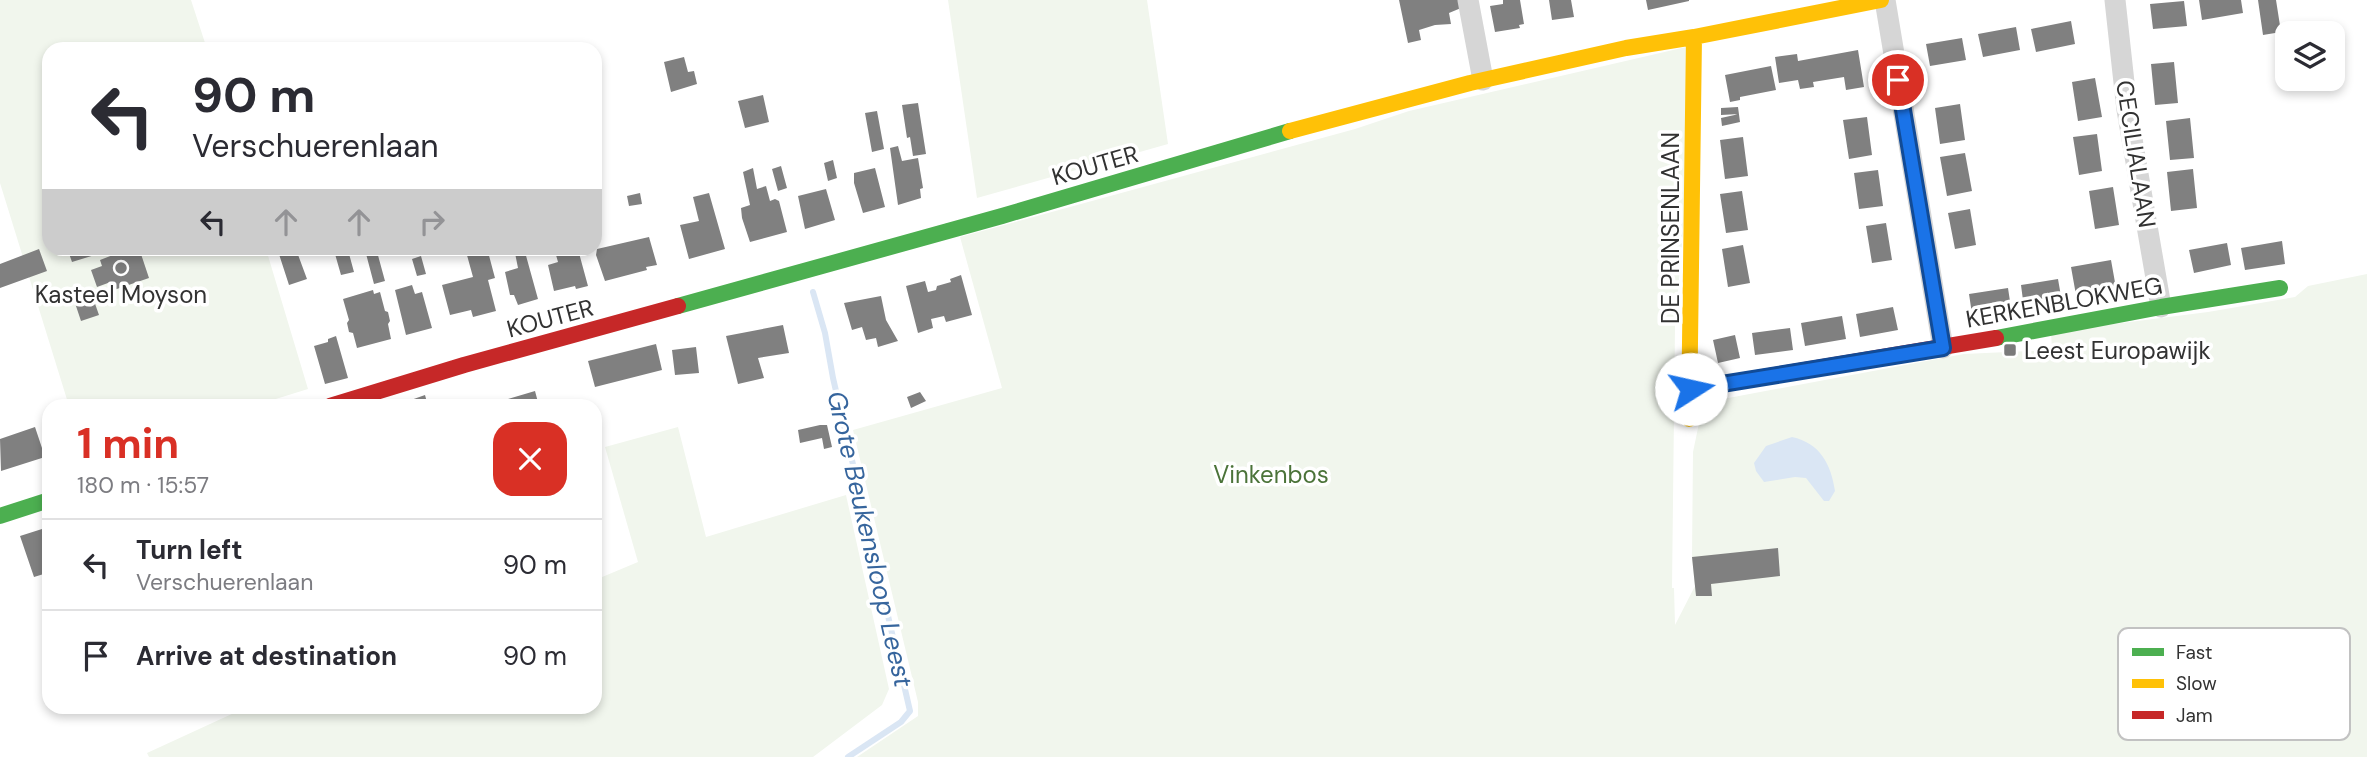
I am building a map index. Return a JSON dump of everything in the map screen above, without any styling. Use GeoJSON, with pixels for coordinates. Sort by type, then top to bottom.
{"type":"FeatureCollection","features":[{"type":"Feature","properties":{"kind":"street"},"geometry":{"type":"LineString","coordinates":[[1468,0],[1483,80]]}},
{"type":"Feature","properties":{"kind":"street"},"geometry":{"type":"LineString","coordinates":[[1883,0],[1943,348]]}},
{"type":"Feature","properties":{"kind":"street","name":"KOUTER"},"geometry":{"type":"LineString","coordinates":[[353,399],[464,365],[1002,216],[1312,125],[1483,80],[1626,48],[1883,0]]}},
{"type":"Feature","properties":{"kind":"street","name":"CECILIALAAN"},"geometry":{"type":"LineString","coordinates":[[2115,0],[2127,110],[2161,307]]}},
{"type":"Feature","properties":{"kind":"street","name":"DE PRINSENLAAN"},"geometry":{"type":"LineString","coordinates":[[1689,419],[1694,37]]}},
{"type":"Feature","properties":{"kind":"street","name":"KERKENBLOKWEG"},"geometry":{"type":"LineString","coordinates":[[1691,389],[1943,348],[2161,307],[2280,288]]}},
{"type":"Feature","properties":{"kind":"street"},"geometry":{"type":"LineString","coordinates":[[0,516],[42,502]]}},
{"type":"Feature","properties":{"kind":"green space"},"geometry":{"type":"Polygon","coordinates":[[[0,0],[191,0],[205,42],[42,42],[42,256],[268,256],[308,389],[276,399],[67,399],[0,183],[0,0]]]}},
{"type":"Feature","properties":{"kind":"green space"},"geometry":{"type":"Polygon","coordinates":[[[948,0],[1147,0],[1168,144],[977,198],[948,0]]]}},
{"type":"Feature","properties":{"kind":"green space","name":"Vinkenbos"},"geometry":{"type":"Polygon","coordinates":[[[1699,44],[1675,326],[1672,588],[1675,625],[1695,586],[1692,557],[1693,452],[1702,409],[1707,402],[1964,354],[2052,350],[2051,332],[2208,312],[2295,297],[2308,286],[2367,274],[2367,757],[857,757],[918,716],[918,702],[853,430],[1002,388],[960,237],[1355,129],[1409,111],[1699,44]]]}},
{"type":"Feature","properties":{"kind":"green space"},"geometry":{"type":"Polygon","coordinates":[[[678,427],[706,537],[846,495],[889,689],[882,705],[813,757],[149,757],[147,753],[232,714],[602,714],[602,577],[638,562],[605,447],[678,427]]]}},
{"type":"Feature","properties":{"kind":"water"},"geometry":{"type":"Polygon","coordinates":[[[1792,437],[1810,444],[1823,456],[1831,472],[1835,491],[1829,501],[1824,501],[1806,478],[1764,482],[1756,471],[1754,463],[1766,446],[1792,437]]]}},
{"type":"Feature","properties":{"kind":"building"},"geometry":{"type":"Polygon","coordinates":[[[1399,0],[1459,0],[1461,8],[1449,13],[1451,24],[1419,30],[1421,40],[1408,43],[1399,0]]]}},
{"type":"Feature","properties":{"kind":"building"},"geometry":{"type":"Polygon","coordinates":[[[1503,0],[1520,0],[1524,24],[1519,25],[1520,28],[1495,32],[1490,6],[1503,4],[1503,0]]]}},
{"type":"Feature","properties":{"kind":"building"},"geometry":{"type":"Polygon","coordinates":[[[1549,0],[1571,0],[1574,17],[1552,20],[1549,0]]]}},
{"type":"Feature","properties":{"kind":"building"},"geometry":{"type":"Polygon","coordinates":[[[1646,0],[1689,0],[1689,1],[1648,10],[1646,0]]]}},
{"type":"Feature","properties":{"kind":"building"},"geometry":{"type":"Polygon","coordinates":[[[2199,0],[2241,0],[2243,13],[2202,20],[2199,0]]]}},
{"type":"Feature","properties":{"kind":"building"},"geometry":{"type":"Polygon","coordinates":[[[2258,0],[2276,0],[2279,21],[2275,21],[2275,33],[2263,35],[2258,0]]]}},
{"type":"Feature","properties":{"kind":"building"},"geometry":{"type":"Polygon","coordinates":[[[2184,1],[2187,26],[2153,29],[2150,4],[2184,1]]]}},
{"type":"Feature","properties":{"kind":"building"},"geometry":{"type":"Polygon","coordinates":[[[2071,21],[2075,44],[2036,52],[2031,29],[2071,21]]]}},
{"type":"Feature","properties":{"kind":"building"},"geometry":{"type":"Polygon","coordinates":[[[2016,27],[2020,50],[1983,57],[1978,34],[2016,27]]]}},
{"type":"Feature","properties":{"kind":"building"},"geometry":{"type":"Polygon","coordinates":[[[1962,38],[1966,60],[1930,66],[1926,44],[1962,38]]]}},
{"type":"Feature","properties":{"kind":"building"},"geometry":{"type":"Polygon","coordinates":[[[1858,50],[1864,87],[1846,90],[1844,77],[1813,82],[1814,87],[1800,89],[1798,80],[1779,83],[1775,57],[1797,54],[1798,61],[1858,50]]]}},
{"type":"Feature","properties":{"kind":"building"},"geometry":{"type":"Polygon","coordinates":[[[684,57],[688,72],[694,71],[697,84],[671,92],[664,62],[684,57]]]}},
{"type":"Feature","properties":{"kind":"building"},"geometry":{"type":"Polygon","coordinates":[[[2174,62],[2178,103],[2155,105],[2151,64],[2174,62]]]}},
{"type":"Feature","properties":{"kind":"building"},"geometry":{"type":"Polygon","coordinates":[[[1771,66],[1776,90],[1740,97],[1740,100],[1730,102],[1725,75],[1771,66]]]}},
{"type":"Feature","properties":{"kind":"building"},"geometry":{"type":"Polygon","coordinates":[[[2095,78],[2102,117],[2078,121],[2072,82],[2095,78]]]}},
{"type":"Feature","properties":{"kind":"building"},"geometry":{"type":"Polygon","coordinates":[[[763,95],[769,122],[745,128],[738,101],[763,95]]]}},
{"type":"Feature","properties":{"kind":"building"},"geometry":{"type":"Polygon","coordinates":[[[918,103],[926,154],[913,156],[902,105],[918,103]]]}},
{"type":"Feature","properties":{"kind":"building"},"geometry":{"type":"Polygon","coordinates":[[[1960,104],[1965,140],[1940,144],[1935,108],[1960,104]]]}},
{"type":"Feature","properties":{"kind":"building"},"geometry":{"type":"Polygon","coordinates":[[[1738,107],[1739,114],[1721,115],[1721,108],[1738,107]]]}},
{"type":"Feature","properties":{"kind":"building"},"geometry":{"type":"Polygon","coordinates":[[[877,111],[884,149],[872,152],[865,113],[877,111]]]}},
{"type":"Feature","properties":{"kind":"building"},"geometry":{"type":"Polygon","coordinates":[[[1739,114],[1740,122],[1722,126],[1721,118],[1739,114]]]}},
{"type":"Feature","properties":{"kind":"building"},"geometry":{"type":"Polygon","coordinates":[[[1867,117],[1872,155],[1849,159],[1843,120],[1867,117]]]}},
{"type":"Feature","properties":{"kind":"building"},"geometry":{"type":"Polygon","coordinates":[[[2190,118],[2194,158],[2170,160],[2166,121],[2190,118]]]}},
{"type":"Feature","properties":{"kind":"building"},"geometry":{"type":"Polygon","coordinates":[[[2097,134],[2102,171],[2079,175],[2073,137],[2097,134]]]}},
{"type":"Feature","properties":{"kind":"building"},"geometry":{"type":"Polygon","coordinates":[[[1743,137],[1748,176],[1725,179],[1720,140],[1743,137]]]}},
{"type":"Feature","properties":{"kind":"building"},"geometry":{"type":"Polygon","coordinates":[[[898,146],[902,161],[918,158],[923,188],[920,189],[921,198],[898,205],[890,148],[898,146]]]}},
{"type":"Feature","properties":{"kind":"building"},"geometry":{"type":"Polygon","coordinates":[[[1965,153],[1972,191],[1947,196],[1940,157],[1965,153]]]}},
{"type":"Feature","properties":{"kind":"building"},"geometry":{"type":"Polygon","coordinates":[[[833,160],[837,178],[828,181],[824,163],[833,160]]]}},
{"type":"Feature","properties":{"kind":"building"},"geometry":{"type":"Polygon","coordinates":[[[781,166],[787,188],[778,191],[772,169],[781,166]]]}},
{"type":"Feature","properties":{"kind":"building"},"geometry":{"type":"Polygon","coordinates":[[[753,168],[757,189],[766,186],[770,201],[779,201],[787,232],[750,242],[741,208],[750,205],[743,172],[753,168]]]}},
{"type":"Feature","properties":{"kind":"building"},"geometry":{"type":"Polygon","coordinates":[[[875,168],[885,207],[863,213],[854,183],[854,173],[875,168]]]}},
{"type":"Feature","properties":{"kind":"building"},"geometry":{"type":"Polygon","coordinates":[[[2193,169],[2197,208],[2171,211],[2167,172],[2193,169]]]}},
{"type":"Feature","properties":{"kind":"building"},"geometry":{"type":"Polygon","coordinates":[[[1878,170],[1883,206],[1859,209],[1854,173],[1878,170]]]}},
{"type":"Feature","properties":{"kind":"building"},"geometry":{"type":"Polygon","coordinates":[[[2113,187],[2119,225],[2095,229],[2089,191],[2113,187]]]}},
{"type":"Feature","properties":{"kind":"building"},"geometry":{"type":"Polygon","coordinates":[[[826,189],[835,220],[805,229],[798,196],[826,189]]]}},
{"type":"Feature","properties":{"kind":"building"},"geometry":{"type":"Polygon","coordinates":[[[1742,191],[1748,230],[1726,233],[1720,194],[1742,191]]]}},
{"type":"Feature","properties":{"kind":"building"},"geometry":{"type":"Polygon","coordinates":[[[640,193],[642,204],[629,206],[627,196],[640,193]]]}},
{"type":"Feature","properties":{"kind":"building"},"geometry":{"type":"Polygon","coordinates":[[[709,193],[725,249],[689,259],[680,225],[699,221],[693,197],[709,193]]]}},
{"type":"Feature","properties":{"kind":"building"},"geometry":{"type":"Polygon","coordinates":[[[1970,209],[1976,245],[1955,249],[1948,213],[1970,209]]]}},
{"type":"Feature","properties":{"kind":"building"},"geometry":{"type":"Polygon","coordinates":[[[1886,223],[1892,260],[1872,263],[1866,226],[1886,223]]]}},
{"type":"Feature","properties":{"kind":"building"},"geometry":{"type":"Polygon","coordinates":[[[649,237],[657,265],[605,281],[596,256],[602,256],[602,248],[649,237]]]}},
{"type":"Feature","properties":{"kind":"building"},"geometry":{"type":"Polygon","coordinates":[[[2282,241],[2285,264],[2245,270],[2241,248],[2282,241]]]}},
{"type":"Feature","properties":{"kind":"building"},"geometry":{"type":"Polygon","coordinates":[[[2227,243],[2231,265],[2194,273],[2189,250],[2227,243]]]}},
{"type":"Feature","properties":{"kind":"building"},"geometry":{"type":"Polygon","coordinates":[[[1743,245],[1750,283],[1728,287],[1722,249],[1743,245]]]}},
{"type":"Feature","properties":{"kind":"building"},"geometry":{"type":"Polygon","coordinates":[[[39,249],[47,271],[0,288],[0,264],[39,249]]]}},
{"type":"Feature","properties":{"kind":"building"},"geometry":{"type":"Polygon","coordinates":[[[70,256],[92,256],[72,262],[70,256]]]}},
{"type":"Feature","properties":{"kind":"building","name":"Kasteel Moyson"},"geometry":{"type":"Polygon","coordinates":[[[110,256],[142,256],[149,278],[111,291],[108,283],[97,287],[91,270],[102,266],[100,260],[110,256]]]}},
{"type":"Feature","properties":{"kind":"building"},"geometry":{"type":"Polygon","coordinates":[[[280,256],[298,256],[307,279],[289,285],[280,256]]]}},
{"type":"Feature","properties":{"kind":"building"},"geometry":{"type":"Polygon","coordinates":[[[336,256],[350,256],[354,272],[341,275],[336,256]]]}},
{"type":"Feature","properties":{"kind":"building"},"geometry":{"type":"Polygon","coordinates":[[[367,256],[378,256],[385,281],[374,284],[367,256]]]}},
{"type":"Feature","properties":{"kind":"building"},"geometry":{"type":"Polygon","coordinates":[[[421,256],[426,274],[417,276],[412,259],[421,256]]]}},
{"type":"Feature","properties":{"kind":"building"},"geometry":{"type":"Polygon","coordinates":[[[467,256],[489,256],[495,278],[488,280],[496,311],[473,317],[471,310],[450,315],[442,285],[473,277],[467,256]]]}},
{"type":"Feature","properties":{"kind":"building"},"geometry":{"type":"Polygon","coordinates":[[[516,256],[526,256],[538,299],[518,305],[514,295],[510,295],[505,272],[518,268],[516,256]]]}},
{"type":"Feature","properties":{"kind":"building"},"geometry":{"type":"Polygon","coordinates":[[[556,256],[580,256],[588,286],[554,291],[548,265],[558,262],[556,256]]]}},
{"type":"Feature","properties":{"kind":"building"},"geometry":{"type":"Polygon","coordinates":[[[2111,260],[2116,288],[2076,295],[2071,267],[2111,260]]]}},
{"type":"Feature","properties":{"kind":"building"},"geometry":{"type":"Polygon","coordinates":[[[961,275],[972,315],[946,322],[944,316],[931,319],[933,328],[918,333],[906,286],[925,281],[928,292],[961,275]]]}},
{"type":"Feature","properties":{"kind":"building"},"geometry":{"type":"Polygon","coordinates":[[[2058,279],[2062,302],[2024,308],[2021,285],[2058,279]]]}},
{"type":"Feature","properties":{"kind":"building"},"geometry":{"type":"Polygon","coordinates":[[[412,285],[415,294],[422,292],[432,328],[406,335],[395,290],[412,285]]]}},
{"type":"Feature","properties":{"kind":"building"},"geometry":{"type":"Polygon","coordinates":[[[2008,288],[2011,308],[1972,314],[1969,294],[2008,288]]]}},
{"type":"Feature","properties":{"kind":"building"},"geometry":{"type":"Polygon","coordinates":[[[373,290],[374,294],[380,292],[385,311],[388,312],[391,339],[357,348],[353,333],[349,332],[349,320],[343,299],[373,290]]]}},
{"type":"Feature","properties":{"kind":"building"},"geometry":{"type":"Polygon","coordinates":[[[881,296],[886,320],[898,341],[878,347],[876,338],[866,340],[862,327],[852,330],[844,303],[881,296]]]}},
{"type":"Feature","properties":{"kind":"building"},"geometry":{"type":"Polygon","coordinates":[[[93,298],[99,315],[81,321],[75,303],[93,298]]]}},
{"type":"Feature","properties":{"kind":"building"},"geometry":{"type":"Polygon","coordinates":[[[1893,307],[1898,330],[1860,337],[1856,314],[1893,307]]]}},
{"type":"Feature","properties":{"kind":"building"},"geometry":{"type":"Polygon","coordinates":[[[1842,316],[1846,339],[1805,346],[1801,323],[1842,316]]]}},
{"type":"Feature","properties":{"kind":"building"},"geometry":{"type":"Polygon","coordinates":[[[783,325],[789,353],[758,358],[764,378],[738,384],[726,336],[783,325]]]}},
{"type":"Feature","properties":{"kind":"building"},"geometry":{"type":"Polygon","coordinates":[[[1790,328],[1793,350],[1755,355],[1752,333],[1790,328]]]}},
{"type":"Feature","properties":{"kind":"building"},"geometry":{"type":"Polygon","coordinates":[[[1735,335],[1740,358],[1718,363],[1713,340],[1735,335]]]}},
{"type":"Feature","properties":{"kind":"building"},"geometry":{"type":"Polygon","coordinates":[[[336,336],[348,378],[325,384],[314,346],[328,342],[328,339],[336,336]]]}},
{"type":"Feature","properties":{"kind":"building"},"geometry":{"type":"Polygon","coordinates":[[[656,344],[662,370],[595,387],[588,361],[656,344]]]}},
{"type":"Feature","properties":{"kind":"building"},"geometry":{"type":"Polygon","coordinates":[[[696,347],[699,373],[675,375],[672,350],[696,347]]]}},
{"type":"Feature","properties":{"kind":"building"},"geometry":{"type":"Polygon","coordinates":[[[535,391],[537,399],[508,399],[535,391]]]}},
{"type":"Feature","properties":{"kind":"building"},"geometry":{"type":"Polygon","coordinates":[[[920,392],[926,401],[911,408],[907,397],[920,392]]]}},
{"type":"Feature","properties":{"kind":"building"},"geometry":{"type":"Polygon","coordinates":[[[827,425],[832,447],[824,449],[822,438],[800,443],[798,430],[827,425]]]}},
{"type":"Feature","properties":{"kind":"building"},"geometry":{"type":"Polygon","coordinates":[[[35,427],[42,448],[42,458],[1,471],[0,439],[35,427]]]}},
{"type":"Feature","properties":{"kind":"building"},"geometry":{"type":"Polygon","coordinates":[[[42,529],[42,575],[34,577],[20,536],[42,529]]]}},
{"type":"Feature","properties":{"kind":"building"},"geometry":{"type":"Polygon","coordinates":[[[1778,548],[1780,576],[1711,584],[1712,596],[1696,596],[1692,557],[1778,548]]]}},
{"type":"Feature","properties":{"kind":"waterway","name":"Grote Beukensloop Leest"},"geometry":{"type":"LineString","coordinates":[[813,292],[825,333],[910,711],[901,722],[848,757]]}},
{"type":"Feature","properties":{"kind":"traffic: fast"},"geometry":{"type":"LineString","coordinates":[[678,306],[1002,216],[1290,131]]}},
{"type":"Feature","properties":{"kind":"traffic: fast"},"geometry":{"type":"LineString","coordinates":[[1996,338],[2280,288]]}},
{"type":"Feature","properties":{"kind":"traffic: fast"},"geometry":{"type":"LineString","coordinates":[[0,516],[42,502]]}},
{"type":"Feature","properties":{"kind":"traffic: slow"},"geometry":{"type":"LineString","coordinates":[[1290,131],[1470,83],[1626,48],[1881,0]]}},
{"type":"Feature","properties":{"kind":"traffic: slow"},"geometry":{"type":"LineString","coordinates":[[1689,419],[1694,37]]}},
{"type":"Feature","properties":{"kind":"traffic: jam"},"geometry":{"type":"LineString","coordinates":[[353,399],[464,365],[678,306]]}},
{"type":"Feature","properties":{"kind":"traffic: jam"},"geometry":{"type":"LineString","coordinates":[[1691,389],[1996,338]]}},
{"type":"Feature","properties":{"kind":"place","name":"Kasteel Moyson"},"geometry":{"type":"Point","coordinates":[121,268]}},
{"type":"Feature","properties":{"kind":"place","name":"Leest Europawijk"},"geometry":{"type":"Point","coordinates":[2010,350]}},
{"type":"Feature","properties":{"kind":"route"},"geometry":{"type":"LineString","coordinates":[[1691,389],[1943,348],[1898,80]]}}]}
